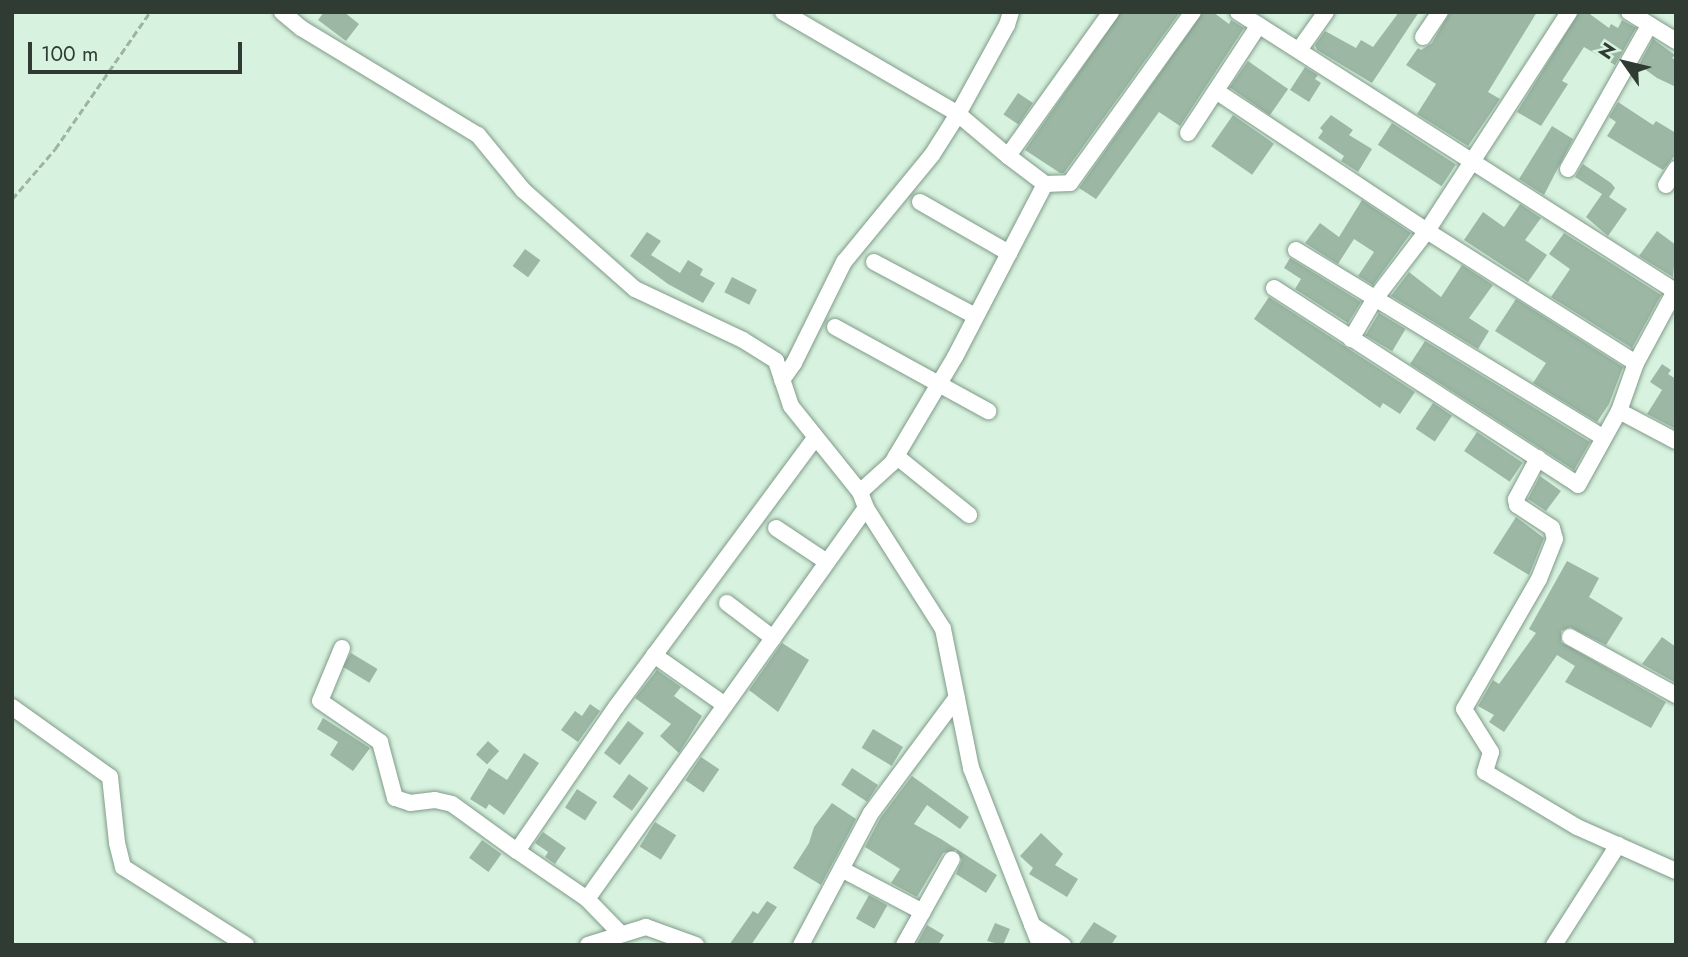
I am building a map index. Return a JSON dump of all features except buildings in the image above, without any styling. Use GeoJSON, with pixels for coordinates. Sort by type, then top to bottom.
{"type":"FeatureCollection","features":[{"type":"Feature","properties":{"kind":"street"},"geometry":{"type":"LineString","coordinates":[[282,12],[301,28],[478,135],[523,190],[635,289],[743,340],[776,360],[791,406],[860,492],[866,508],[943,629],[971,768],[1040,945]]}},
{"type":"Feature","properties":{"kind":"street"},"geometry":{"type":"LineString","coordinates":[[783,12],[958,114],[1045,184],[1070,183],[1194,12]]}},
{"type":"Feature","properties":{"kind":"street"},"geometry":{"type":"LineString","coordinates":[[782,380],[794,363],[844,262],[932,155],[958,114],[1007,25],[1011,12]]}},
{"type":"Feature","properties":{"kind":"street"},"geometry":{"type":"LineString","coordinates":[[1008,156],[1111,12]]}},
{"type":"Feature","properties":{"kind":"street"},"geometry":{"type":"LineString","coordinates":[[1238,12],[1675,291],[1636,363],[1619,411],[1602,437],[1578,485],[1274,288]]}},
{"type":"Feature","properties":{"kind":"street"},"geometry":{"type":"LineString","coordinates":[[1299,50],[1326,12]]}},
{"type":"Feature","properties":{"kind":"street"},"geometry":{"type":"LineString","coordinates":[[1423,37],[1440,12]]}},
{"type":"Feature","properties":{"kind":"street"},"geometry":{"type":"LineString","coordinates":[[1351,339],[1374,300],[1427,231],[1569,12]]}},
{"type":"Feature","properties":{"kind":"street"},"geometry":{"type":"LineString","coordinates":[[1629,12],[1676,41]]}},
{"type":"Feature","properties":{"kind":"street"},"geometry":{"type":"LineString","coordinates":[[1188,133],[1258,25]]}},
{"type":"Feature","properties":{"kind":"street"},"geometry":{"type":"LineString","coordinates":[[1568,169],[1649,26]]}},
{"type":"Feature","properties":{"kind":"street"},"geometry":{"type":"LineString","coordinates":[[1216,91],[1427,231],[1636,363]]}},
{"type":"Feature","properties":{"kind":"street"},"geometry":{"type":"LineString","coordinates":[[1666,185],[1676,169]]}},
{"type":"Feature","properties":{"kind":"street"},"geometry":{"type":"LineString","coordinates":[[860,492],[896,456],[939,384],[1045,184]]}},
{"type":"Feature","properties":{"kind":"street"},"geometry":{"type":"LineString","coordinates":[[920,202],[1009,253]]}},
{"type":"Feature","properties":{"kind":"street"},"geometry":{"type":"LineString","coordinates":[[1296,250],[1602,437]]}},
{"type":"Feature","properties":{"kind":"street"},"geometry":{"type":"LineString","coordinates":[[874,262],[975,316]]}},
{"type":"Feature","properties":{"kind":"street"},"geometry":{"type":"LineString","coordinates":[[835,327],[988,411]]}},
{"type":"Feature","properties":{"kind":"street"},"geometry":{"type":"LineString","coordinates":[[1619,411],[1676,441]]}},
{"type":"Feature","properties":{"kind":"street"},"geometry":{"type":"LineString","coordinates":[[517,851],[654,654],[814,438]]}},
{"type":"Feature","properties":{"kind":"street"},"geometry":{"type":"LineString","coordinates":[[896,456],[969,515]]}},
{"type":"Feature","properties":{"kind":"street"},"geometry":{"type":"LineString","coordinates":[[1538,458],[1516,499],[1517,505],[1552,528],[1555,533],[1553,548],[1539,579],[1464,709],[1491,751],[1485,772],[1577,827],[1676,871]]}},
{"type":"Feature","properties":{"kind":"street"},"geometry":{"type":"LineString","coordinates":[[586,899],[866,508]]}},
{"type":"Feature","properties":{"kind":"street"},"geometry":{"type":"LineString","coordinates":[[776,528],[827,562]]}},
{"type":"Feature","properties":{"kind":"street"},"geometry":{"type":"LineString","coordinates":[[727,603],[773,638]]}},
{"type":"Feature","properties":{"kind":"street"},"geometry":{"type":"LineString","coordinates":[[1570,636],[1676,695]]}},
{"type":"Feature","properties":{"kind":"street"},"geometry":{"type":"LineString","coordinates":[[342,648],[320,701],[380,742],[395,798],[410,803],[435,800],[452,804],[586,899],[621,934]]}},
{"type":"Feature","properties":{"kind":"street"},"geometry":{"type":"LineString","coordinates":[[654,654],[725,705]]}},
{"type":"Feature","properties":{"kind":"street"},"geometry":{"type":"LineString","coordinates":[[801,945],[871,813],[957,697]]}},
{"type":"Feature","properties":{"kind":"street"},"geometry":{"type":"LineString","coordinates":[[12,707],[110,777],[117,843],[123,867],[246,945]]}},
{"type":"Feature","properties":{"kind":"street"},"geometry":{"type":"LineString","coordinates":[[1554,945],[1618,845]]}},
{"type":"Feature","properties":{"kind":"street"},"geometry":{"type":"LineString","coordinates":[[904,945],[952,859]]}},
{"type":"Feature","properties":{"kind":"street"},"geometry":{"type":"LineString","coordinates":[[843,870],[923,912]]}},
{"type":"Feature","properties":{"kind":"street"},"geometry":{"type":"LineString","coordinates":[[1030,924],[1063,945]]}},
{"type":"Feature","properties":{"kind":"street"},"geometry":{"type":"LineString","coordinates":[[588,945],[646,927],[696,945]]}},
{"type":"Feature","properties":{"kind":"path"},"geometry":{"type":"LineString","coordinates":[[12,199],[55,149],[150,12]]}}]}
